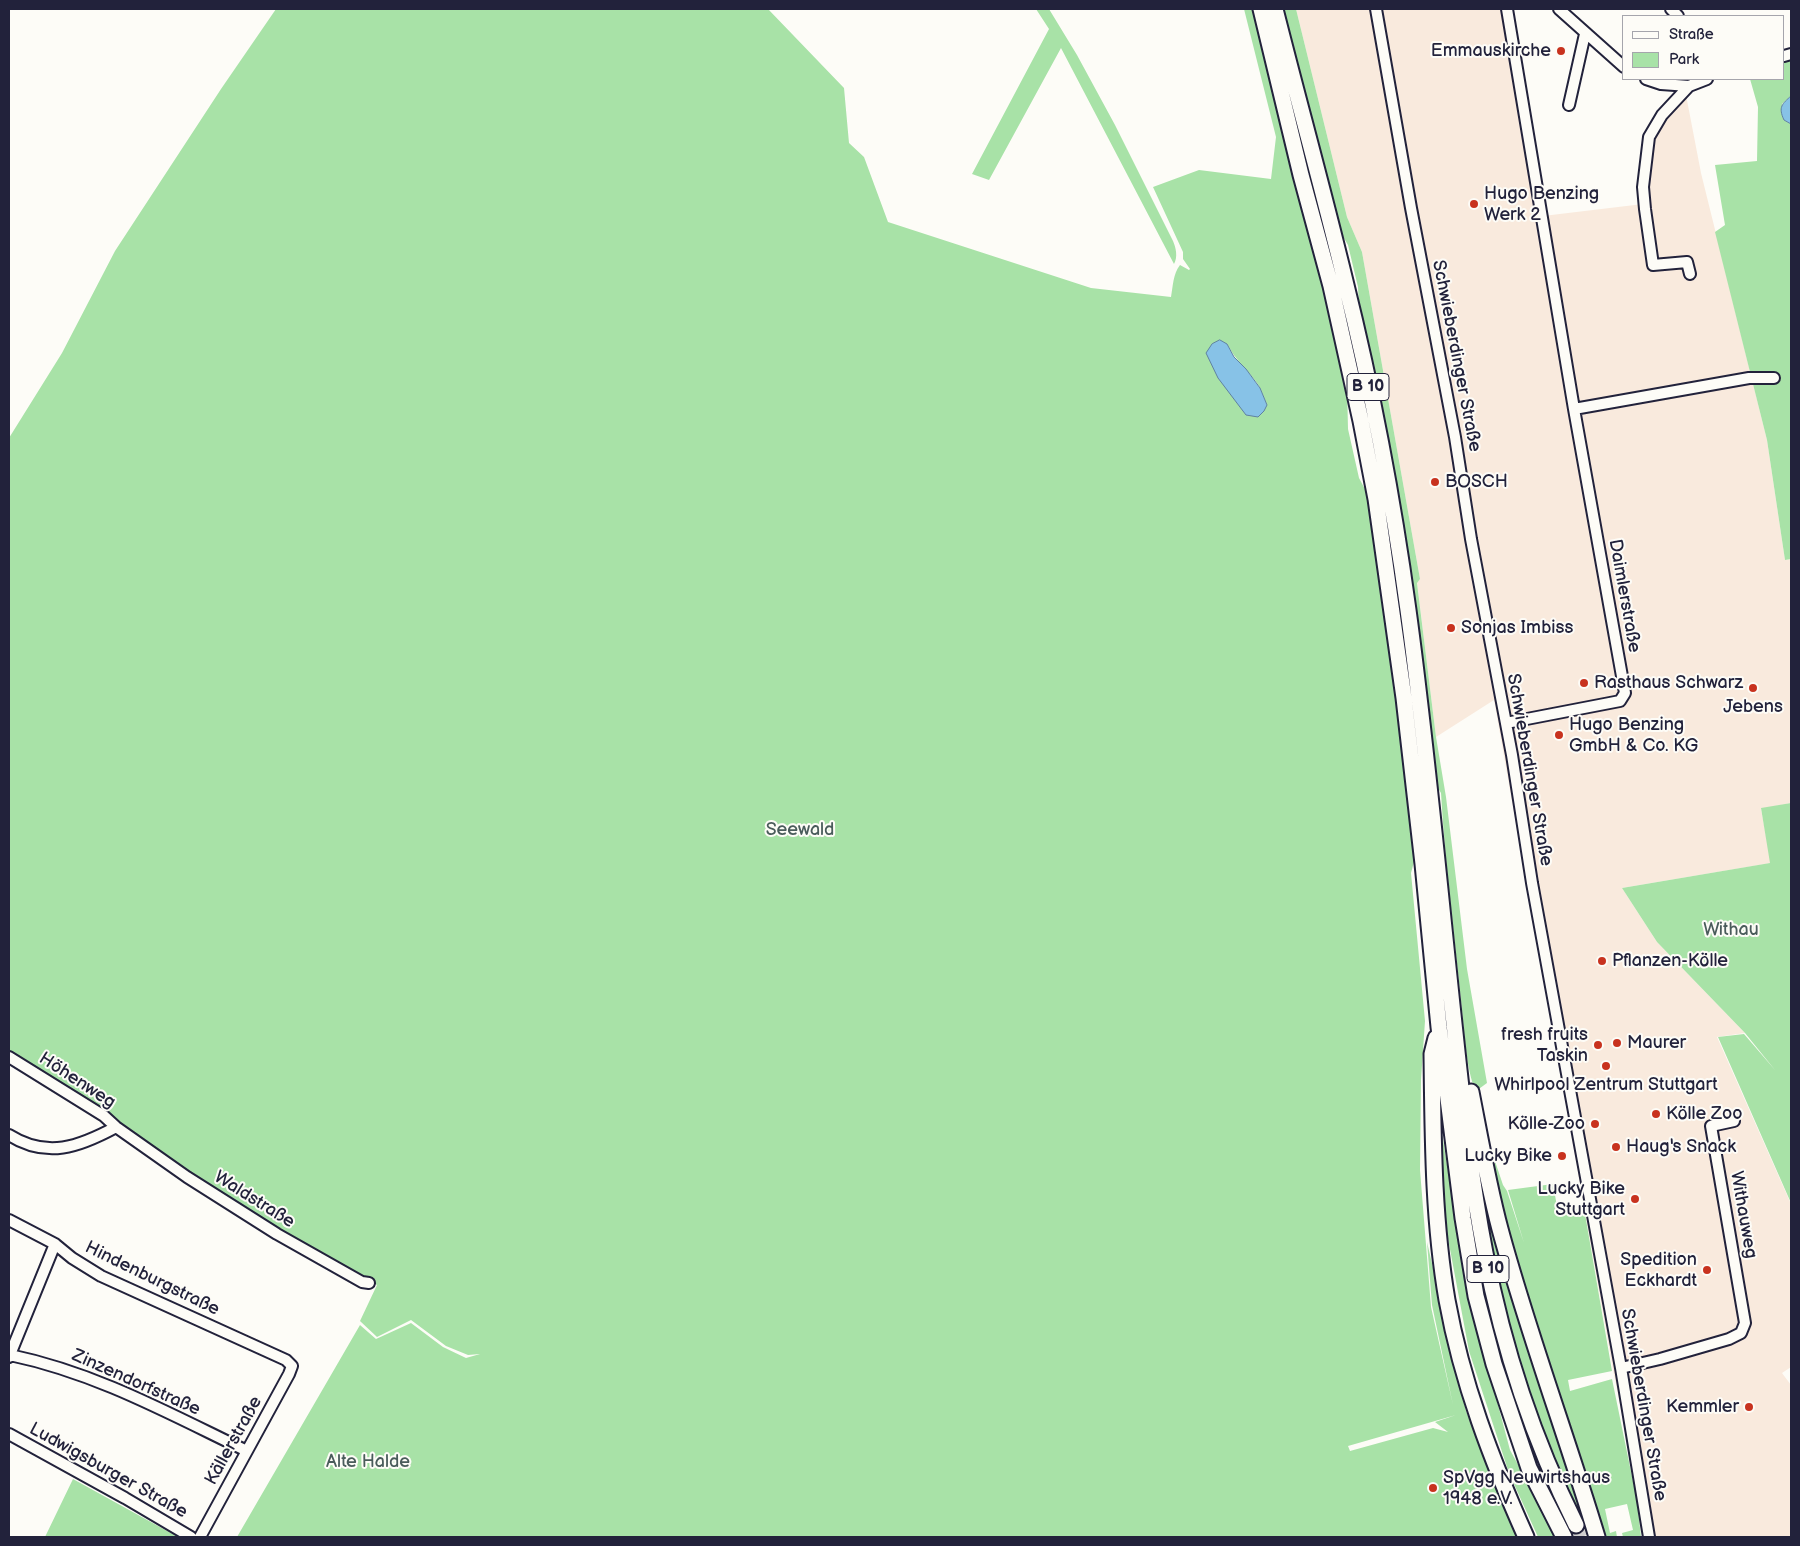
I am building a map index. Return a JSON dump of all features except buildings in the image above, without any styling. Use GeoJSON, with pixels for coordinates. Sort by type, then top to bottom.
{"type":"FeatureCollection","features":[{"type":"Feature","properties":{"kind":"highway","name":"B 10"},"geometry":{"type":"LineString","coordinates":[[1261,9],[1301,175],[1331,286],[1376,499],[1404,698],[1439,1027],[1463,1218],[1476,1296],[1494,1364],[1529,1468],[1564,1537]]}},
{"type":"Feature","properties":{"kind":"highway","name":"B 10"},"geometry":{"type":"LineString","coordinates":[[1275,9],[1346,287],[1390,498],[1408,609],[1451,999],[1470,1156],[1486,1258],[1513,1366],[1535,1435],[1555,1485],[1576,1525]]}},
{"type":"Feature","properties":{"kind":"highway","name":"B 10"},"geometry":{"type":"LineString","coordinates":[[1451,999],[1460,1024],[1479,1135],[1501,1230],[1543,1370],[1597,1537]]}},
{"type":"Feature","properties":{"kind":"highway","name":"B 10"},"geometry":{"type":"LineString","coordinates":[[1439,1027],[1432,1054],[1433,1158],[1436,1207],[1448,1301],[1460,1358],[1476,1415],[1526,1537]]}},
{"type":"Feature","properties":{"kind":"street","name":"Schwieberdinger Straße"},"geometry":{"type":"LineString","coordinates":[[1376,9],[1411,208],[1455,437],[1471,539],[1506,723],[1532,883],[1621,1368],[1649,1537]]}},
{"type":"Feature","properties":{"kind":"street","name":"Daimlerstraße"},"geometry":{"type":"LineString","coordinates":[[1506,723],[1620,701],[1625,693],[1574,409],[1507,9]]}},
{"type":"Feature","properties":{"kind":"street"},"geometry":{"type":"LineString","coordinates":[[1559,9],[1622,65]]}},
{"type":"Feature","properties":{"kind":"street"},"geometry":{"type":"LineString","coordinates":[[1569,105],[1585,34]]}},
{"type":"Feature","properties":{"kind":"street"},"geometry":{"type":"LineString","coordinates":[[1649,80],[1661,84],[1689,86],[1704,80]]}},
{"type":"Feature","properties":{"kind":"street"},"geometry":{"type":"LineString","coordinates":[[1689,86],[1662,115],[1652,131],[1643,187],[1653,265],[1687,262],[1690,274]]}},
{"type":"Feature","properties":{"kind":"street"},"geometry":{"type":"LineString","coordinates":[[1574,409],[1749,378],[1774,378]]}},
{"type":"Feature","properties":{"kind":"street","name":"Höhenweg"},"geometry":{"type":"LineString","coordinates":[[9,1057],[104,1116],[127,1134]]}},
{"type":"Feature","properties":{"kind":"street","name":"Withauweg"},"geometry":{"type":"LineString","coordinates":[[1621,1368],[1713,1344],[1741,1333],[1745,1323],[1711,1126],[1734,1121]]}},
{"type":"Feature","properties":{"kind":"street"},"geometry":{"type":"LineString","coordinates":[[9,1135],[22,1143],[46,1149],[70,1147],[96,1137],[116,1126]]}},
{"type":"Feature","properties":{"kind":"street","name":"Waldstraße"},"geometry":{"type":"LineString","coordinates":[[127,1134],[188,1177],[268,1229],[362,1282],[369,1283]]}},
{"type":"Feature","properties":{"kind":"street","name":"Hindenburgstraße"},"geometry":{"type":"LineString","coordinates":[[9,1220],[55,1244],[72,1258],[101,1276],[286,1360]]}},
{"type":"Feature","properties":{"kind":"street"},"geometry":{"type":"LineString","coordinates":[[9,1356],[55,1244]]}},
{"type":"Feature","properties":{"kind":"street","name":"Zinzendorfstraße"},"geometry":{"type":"LineString","coordinates":[[9,1356],[43,1362],[104,1382],[247,1451]]}},
{"type":"Feature","properties":{"kind":"street","name":"Källerstraße"},"geometry":{"type":"LineString","coordinates":[[200,1537],[290,1374],[292,1366],[286,1360]]}},
{"type":"Feature","properties":{"kind":"street","name":"Ludwigsburger Straße"},"geometry":{"type":"LineString","coordinates":[[9,1434],[191,1537]]}},
{"type":"Feature","properties":{"kind":"shaded area"},"geometry":{"type":"Polygon","coordinates":[[[1296,9],[1507,9],[1543,216],[1643,204],[1649,137],[1686,95],[1701,173],[1767,440],[1785,560],[1791,559],[1791,803],[1761,809],[1771,863],[1622,888],[1657,942],[1745,1033],[1717,1037],[1791,1204],[1791,1367],[1782,1373],[1791,1385],[1791,1537],[1649,1537],[1613,1370],[1494,700],[1436,737],[1417,582],[1420,579],[1362,252],[1347,217],[1296,9]]]}},
{"type":"Feature","properties":{"kind":"green space","name":"Seewald"},"geometry":{"type":"Polygon","coordinates":[[[276,9],[768,9],[844,88],[849,143],[864,157],[888,222],[1091,288],[1171,297],[1175,276],[1180,265],[1190,269],[1183,259],[1183,252],[1153,187],[1199,170],[1271,179],[1276,137],[1244,9],[1254,9],[1347,386],[1348,429],[1359,478],[1367,493],[1386,615],[1415,858],[1411,873],[1425,1021],[1421,1080],[1420,1170],[1431,1307],[1453,1405],[1432,1305],[1427,1242],[1466,1411],[1518,1537],[237,1537],[360,1325],[376,1339],[411,1323],[443,1347],[466,1358],[480,1354],[468,1355],[446,1346],[411,1320],[377,1337],[360,1321],[377,1285],[279,1231],[9,1050],[9,438],[62,353],[115,251],[276,9]],[[1227,344],[1247,415],[1267,405],[1259,386],[1234,356],[1227,344]],[[1456,1415],[1348,1446],[1350,1451],[1433,1428],[1448,1432],[1435,1422],[1456,1415]]]}},
{"type":"Feature","properties":{"kind":"green space"},"geometry":{"type":"Polygon","coordinates":[[[1036,9],[1049,9],[1077,55],[1115,125],[1173,241],[1176,252],[1174,264],[1061,48],[989,180],[972,174],[1049,29],[1036,9]]]}},
{"type":"Feature","properties":{"kind":"green space"},"geometry":{"type":"Polygon","coordinates":[[[1283,9],[1296,9],[1347,217],[1362,252],[1420,579],[1417,583],[1436,737],[1446,797],[1467,969],[1487,1083],[1476,1091],[1470,1072],[1466,1048],[1447,871],[1441,793],[1438,788],[1409,579],[1360,324],[1358,287],[1348,245],[1338,228],[1283,9]]]}},
{"type":"Feature","properties":{"kind":"green space"},"geometry":{"type":"Polygon","coordinates":[[[1791,54],[1791,96],[1782,104],[1784,120],[1791,124],[1791,559],[1785,560],[1767,440],[1715,232],[1725,225],[1715,165],[1757,161],[1758,107],[1750,80],[1785,80],[1785,56],[1791,54]]]}},
{"type":"Feature","properties":{"kind":"green space","name":"Withau"},"geometry":{"type":"Polygon","coordinates":[[[1791,803],[1791,1203],[1718,1037],[1744,1034],[1775,1070],[1745,1033],[1657,942],[1622,888],[1770,863],[1761,808],[1791,803]]]}},
{"type":"Feature","properties":{"kind":"green space"},"geometry":{"type":"Polygon","coordinates":[[[1438,1107],[1465,1281],[1510,1450],[1558,1537],[1538,1537],[1509,1473],[1469,1351],[1441,1201],[1438,1107]]]}},
{"type":"Feature","properties":{"kind":"green space"},"geometry":{"type":"Polygon","coordinates":[[[1495,1161],[1524,1243],[1508,1190],[1553,1184],[1558,1212],[1584,1208],[1612,1371],[1568,1380],[1570,1391],[1612,1379],[1637,1501],[1641,1537],[1623,1537],[1622,1533],[1633,1530],[1627,1504],[1605,1509],[1610,1533],[1616,1531],[1617,1537],[1603,1537],[1552,1379],[1495,1191],[1495,1161]]]}},
{"type":"Feature","properties":{"kind":"green space"},"geometry":{"type":"Polygon","coordinates":[[[1474,1162],[1508,1283],[1584,1520],[1583,1522],[1537,1424],[1508,1335],[1474,1162]]]}},
{"type":"Feature","properties":{"kind":"green space"},"geometry":{"type":"Polygon","coordinates":[[[73,1479],[178,1537],[45,1537],[73,1479]]]}},
{"type":"Feature","properties":{"kind":"water"},"geometry":{"type":"Polygon","coordinates":[[[1791,96],[1791,124],[1784,120],[1781,109],[1791,96]]]}},
{"type":"Feature","properties":{"kind":"water"},"geometry":{"type":"Polygon","coordinates":[[[1220,340],[1227,344],[1234,357],[1260,388],[1267,405],[1258,417],[1246,415],[1218,378],[1206,353],[1212,344],[1220,340]]]}},
{"type":"Feature","properties":{"kind":"tunnel"},"geometry":{"type":"LineString","coordinates":[[1576,1525],[1582,1537]]}},
{"type":"Feature","properties":{"kind":"place","name":"Emmauskirche"},"geometry":{"type":"Point","coordinates":[1561,51]}},
{"type":"Feature","properties":{"kind":"place","name":"Hugo Benzing Werk 2"},"geometry":{"type":"Point","coordinates":[1474,204]}},
{"type":"Feature","properties":{"kind":"place","name":"BOSCH"},"geometry":{"type":"Point","coordinates":[1435,482]}},
{"type":"Feature","properties":{"kind":"place","name":"Sonjas Imbiss"},"geometry":{"type":"Point","coordinates":[1451,628]}},
{"type":"Feature","properties":{"kind":"place","name":"Rasthaus Schwarz"},"geometry":{"type":"Point","coordinates":[1584,683]}},
{"type":"Feature","properties":{"kind":"place","name":"Jebens"},"geometry":{"type":"Point","coordinates":[1753,688]}},
{"type":"Feature","properties":{"kind":"place","name":"Hugo Benzing GmbH & Co. KG"},"geometry":{"type":"Point","coordinates":[1559,735]}},
{"type":"Feature","properties":{"kind":"place","name":"Pflanzen-Kölle"},"geometry":{"type":"Point","coordinates":[1602,961]}},
{"type":"Feature","properties":{"kind":"place","name":"Maurer"},"geometry":{"type":"Point","coordinates":[1617,1043]}},
{"type":"Feature","properties":{"kind":"place","name":"fresh fruits Taskin"},"geometry":{"type":"Point","coordinates":[1598,1045]}},
{"type":"Feature","properties":{"kind":"place","name":"Whirlpool Zentrum Stuttgart"},"geometry":{"type":"Point","coordinates":[1606,1066]}},
{"type":"Feature","properties":{"kind":"place","name":"Kölle Zoo"},"geometry":{"type":"Point","coordinates":[1656,1114]}},
{"type":"Feature","properties":{"kind":"place","name":"Kölle-Zoo"},"geometry":{"type":"Point","coordinates":[1595,1124]}},
{"type":"Feature","properties":{"kind":"place","name":"Haug's Snack"},"geometry":{"type":"Point","coordinates":[1616,1147]}},
{"type":"Feature","properties":{"kind":"place","name":"Lucky Bike"},"geometry":{"type":"Point","coordinates":[1562,1156]}},
{"type":"Feature","properties":{"kind":"place","name":"Lucky Bike Stuttgart"},"geometry":{"type":"Point","coordinates":[1635,1199]}},
{"type":"Feature","properties":{"kind":"place","name":"Spedition Eckhardt"},"geometry":{"type":"Point","coordinates":[1707,1270]}},
{"type":"Feature","properties":{"kind":"place","name":"Kemmler"},"geometry":{"type":"Point","coordinates":[1749,1407]}},
{"type":"Feature","properties":{"kind":"place","name":"SpVgg Neuwirtshaus 1948 e.V."},"geometry":{"type":"Point","coordinates":[1433,1488]}},
{"type":"Feature","properties":{"kind":"park label","name":"Alte Halde"},"geometry":{"type":"Point","coordinates":[368,1462]}}]}
